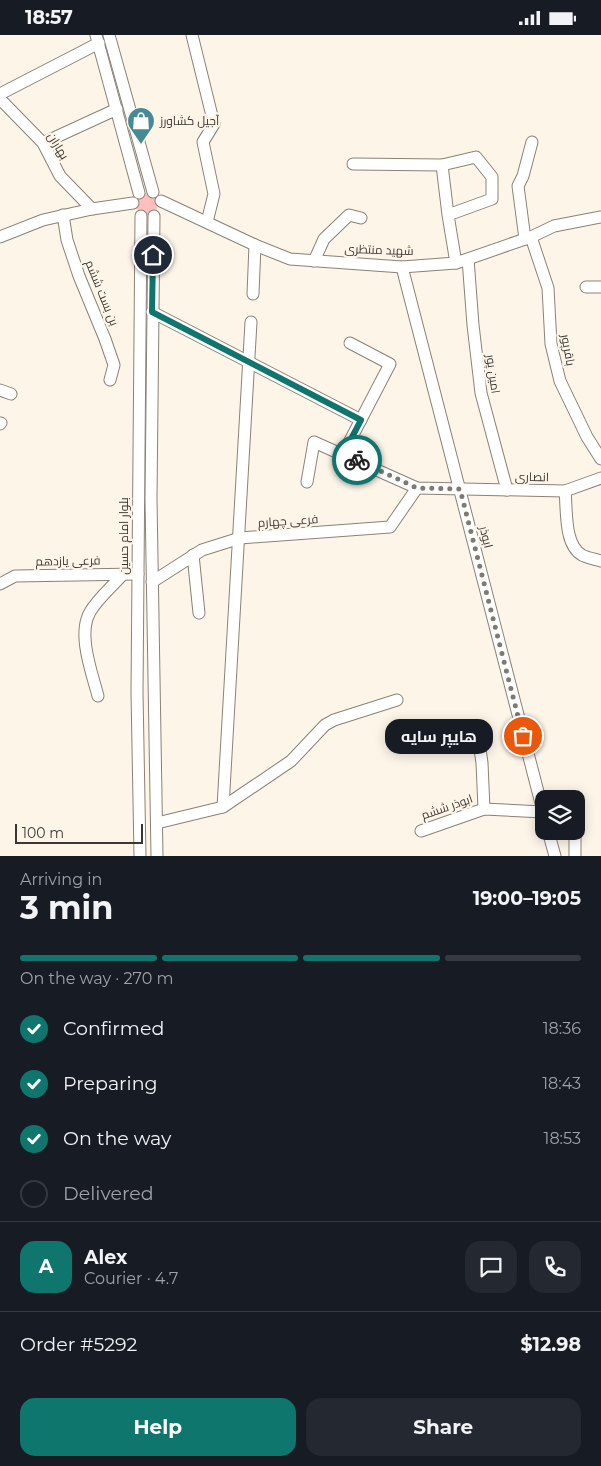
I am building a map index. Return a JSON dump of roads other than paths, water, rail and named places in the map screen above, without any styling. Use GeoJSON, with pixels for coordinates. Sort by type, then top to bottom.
{"type":"FeatureCollection","features":[{"type":"Feature","properties":{"kind":"street"},"geometry":{"type":"LineString","coordinates":[[109,35],[160,210],[154,217],[152,312],[152,582],[157,856]]}},
{"type":"Feature","properties":{"kind":"street"},"geometry":{"type":"LineString","coordinates":[[192,35],[214,124],[202,142],[214,195],[207,222]]}},
{"type":"Feature","properties":{"kind":"street"},"geometry":{"type":"LineString","coordinates":[[0,94],[97,39],[117,109],[136,198],[135,211],[140,216],[154,217]]}},
{"type":"Feature","properties":{"kind":"street","name":"بهاران"},"geometry":{"type":"LineString","coordinates":[[0,99],[43,143],[60,175],[92,209]]}},
{"type":"Feature","properties":{"kind":"street"},"geometry":{"type":"LineString","coordinates":[[43,143],[117,109]]}},
{"type":"Feature","properties":{"kind":"street","name":"باقرپور"},"geometry":{"type":"LineString","coordinates":[[532,142],[523,176],[518,186],[528,238],[548,288],[551,344],[560,381],[587,437],[601,459]]}},
{"type":"Feature","properties":{"kind":"street"},"geometry":{"type":"LineString","coordinates":[[353,164],[442,165],[476,157],[492,177],[492,199],[448,215]]}},
{"type":"Feature","properties":{"kind":"street"},"geometry":{"type":"LineString","coordinates":[[442,165],[456,263]]}},
{"type":"Feature","properties":{"kind":"street"},"geometry":{"type":"LineString","coordinates":[[0,237],[43,219],[136,198],[146,191],[157,197]]}},
{"type":"Feature","properties":{"kind":"street","name":"شهید منتظری"},"geometry":{"type":"LineString","coordinates":[[157,197],[256,245],[290,259],[402,267],[456,263],[554,227],[601,217]]}},
{"type":"Feature","properties":{"kind":"street","name":"بن بست ششم"},"geometry":{"type":"LineString","coordinates":[[63,215],[68,240],[79,276],[106,339],[114,365],[110,380]]}},
{"type":"Feature","properties":{"kind":"street"},"geometry":{"type":"LineString","coordinates":[[314,261],[324,239],[349,215],[361,218]]}},
{"type":"Feature","properties":{"kind":"street","name":"بلوار امام حسین"},"geometry":{"type":"LineString","coordinates":[[140,216],[137,692],[140,856]]}},
{"type":"Feature","properties":{"kind":"street"},"geometry":{"type":"LineString","coordinates":[[253,293],[256,245]]}},
{"type":"Feature","properties":{"kind":"street","name":"امین پور"},"geometry":{"type":"LineString","coordinates":[[468,259],[481,393],[507,490]]}},
{"type":"Feature","properties":{"kind":"street","name":"ابوذر"},"geometry":{"type":"LineString","coordinates":[[402,267],[537,790]]}},
{"type":"Feature","properties":{"kind":"street"},"geometry":{"type":"LineString","coordinates":[[586,287],[601,287]]}},
{"type":"Feature","properties":{"kind":"street"},"geometry":{"type":"LineString","coordinates":[[152,312],[361,420]]}},
{"type":"Feature","properties":{"kind":"street"},"geometry":{"type":"LineString","coordinates":[[223,807],[252,322]]}},
{"type":"Feature","properties":{"kind":"street"},"geometry":{"type":"LineString","coordinates":[[343,454],[390,364],[350,343]]}},
{"type":"Feature","properties":{"kind":"street"},"geometry":{"type":"LineString","coordinates":[[307,482],[314,442],[417,488]]}},
{"type":"Feature","properties":{"kind":"street","name":"انصاری"},"geometry":{"type":"LineString","coordinates":[[417,488],[565,491],[601,478]]}},
{"type":"Feature","properties":{"kind":"street","name":"فرعی چهارم"},"geometry":{"type":"LineString","coordinates":[[152,582],[202,549],[240,538],[390,527],[417,488]]}},
{"type":"Feature","properties":{"kind":"street"},"geometry":{"type":"LineString","coordinates":[[565,491],[569,538],[573,547],[582,555],[601,561]]}},
{"type":"Feature","properties":{"kind":"street"},"geometry":{"type":"LineString","coordinates":[[193,555],[199,613]]}},
{"type":"Feature","properties":{"kind":"street"},"geometry":{"type":"LineString","coordinates":[[98,697],[86,647],[84,628],[90,611],[123,574]]}},
{"type":"Feature","properties":{"kind":"street","name":"فرعی یازدهم"},"geometry":{"type":"LineString","coordinates":[[0,584],[15,576],[138,574]]}},
{"type":"Feature","properties":{"kind":"street"},"geometry":{"type":"LineString","coordinates":[[157,823],[223,807],[291,761],[325,725],[334,720],[397,700]]}},
{"type":"Feature","properties":{"kind":"street"},"geometry":{"type":"LineString","coordinates":[[480,749],[484,809]]}},
{"type":"Feature","properties":{"kind":"street","name":"ابوذر ششم"},"geometry":{"type":"LineString","coordinates":[[421,831],[484,809],[535,812]]}},
{"type":"Feature","properties":{"kind":"street"},"geometry":{"type":"LineString","coordinates":[[551,840],[555,856]]}},
{"type":"Feature","properties":{"kind":"street"},"geometry":{"type":"LineString","coordinates":[[575,840],[575,856]]}},
{"type":"Feature","properties":{"kind":"place","name":"آجیل کشاورز"},"geometry":{"type":"Point","coordinates":[141,145]}},
{"type":"Feature","properties":{"kind":"place","name":"هایپر‌ سایه"},"geometry":{"type":"Point","coordinates":[523,736]}}]}
